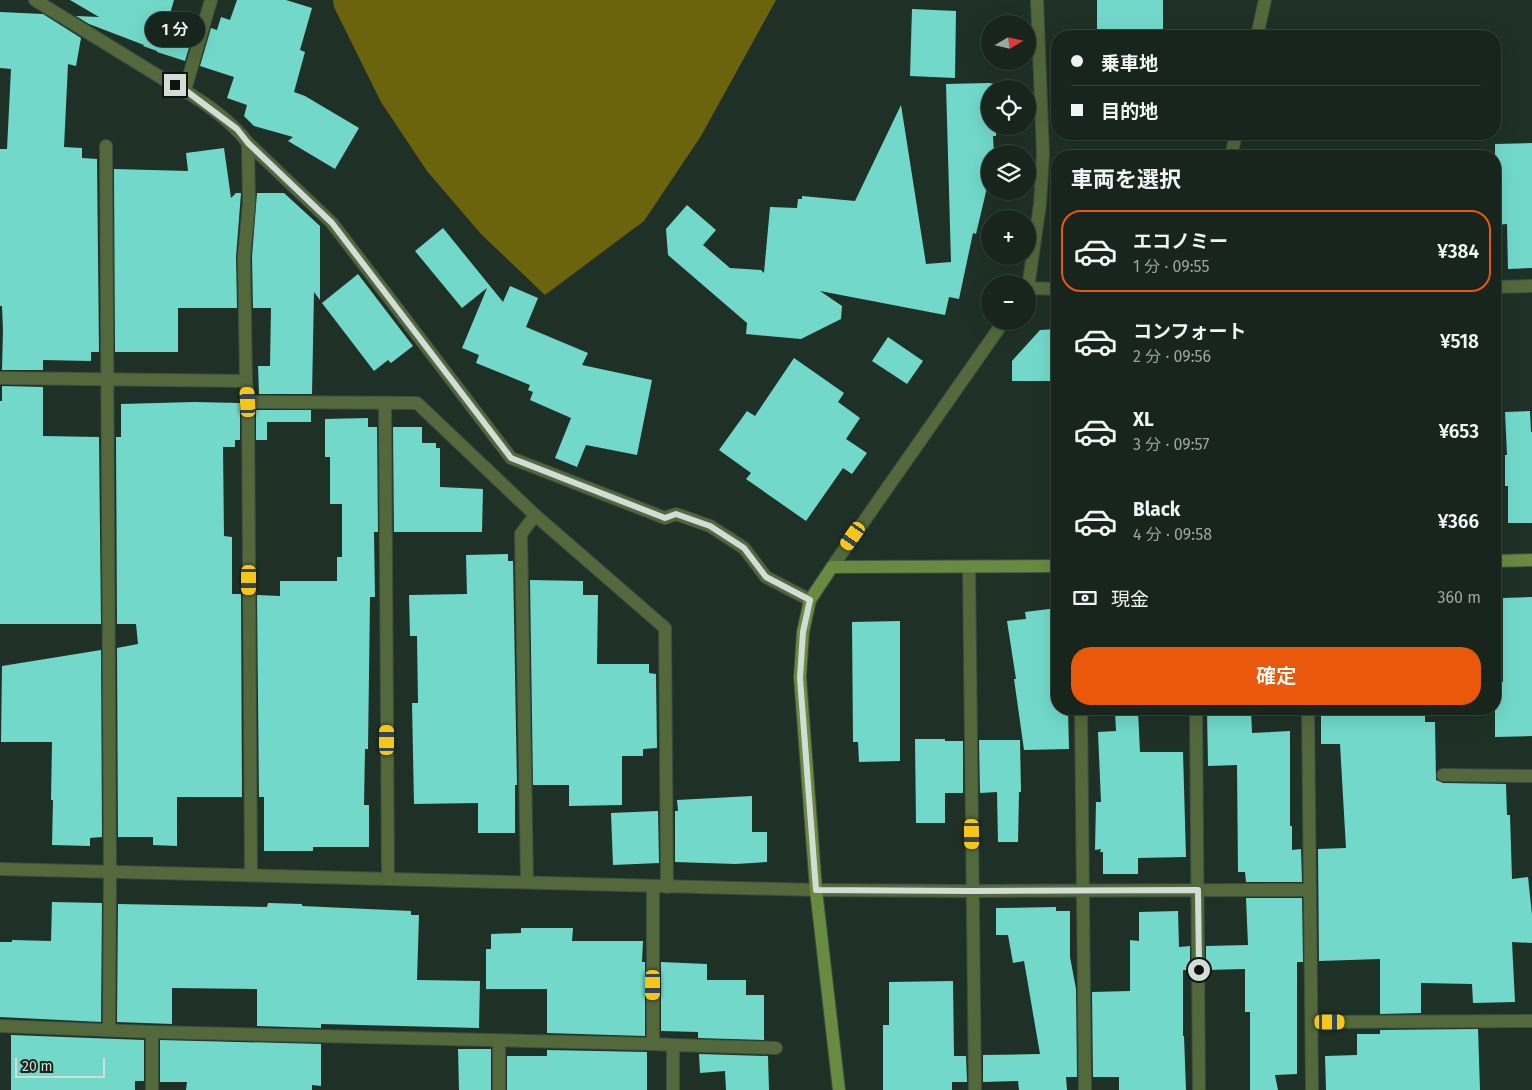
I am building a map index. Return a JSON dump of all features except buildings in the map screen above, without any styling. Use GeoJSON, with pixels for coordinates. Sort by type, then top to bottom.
{"type":"FeatureCollection","features":[{"type":"Feature","properties":{"kind":"street"},"geometry":{"type":"LineString","coordinates":[[35,0],[165,80],[185,90],[237,129],[248,143],[332,223],[511,458],[665,518],[676,514],[710,526],[744,548],[766,577],[810,600]]}},
{"type":"Feature","properties":{"kind":"street"},"geometry":{"type":"LineString","coordinates":[[185,90],[211,0]]}},
{"type":"Feature","properties":{"kind":"street"},"geometry":{"type":"LineString","coordinates":[[1030,275],[1040,204],[1043,154],[1037,0]]}},
{"type":"Feature","properties":{"kind":"street"},"geometry":{"type":"LineString","coordinates":[[1258,30],[1265,0]]}},
{"type":"Feature","properties":{"kind":"street"},"geometry":{"type":"LineString","coordinates":[[248,143],[249,202],[244,257],[248,402],[251,875]]}},
{"type":"Feature","properties":{"kind":"street"},"geometry":{"type":"LineString","coordinates":[[106,146],[110,872],[109,1030]]}},
{"type":"Feature","properties":{"kind":"street"},"geometry":{"type":"LineString","coordinates":[[1501,287],[1532,286]]}},
{"type":"Feature","properties":{"kind":"street"},"geometry":{"type":"LineString","coordinates":[[1036,288],[1051,289]]}},
{"type":"Feature","properties":{"kind":"street"},"geometry":{"type":"LineString","coordinates":[[839,1090],[816,890],[800,678],[803,632],[810,600],[998,330]]}},
{"type":"Feature","properties":{"kind":"street"},"geometry":{"type":"LineString","coordinates":[[0,378],[246,381]]}},
{"type":"Feature","properties":{"kind":"street"},"geometry":{"type":"LineString","coordinates":[[248,402],[417,403],[535,515],[665,628],[667,886]]}},
{"type":"Feature","properties":{"kind":"street"},"geometry":{"type":"LineString","coordinates":[[385,403],[388,879]]}},
{"type":"Feature","properties":{"kind":"street"},"geometry":{"type":"LineString","coordinates":[[527,882],[521,534],[535,515]]}},
{"type":"Feature","properties":{"kind":"street"},"geometry":{"type":"LineString","coordinates":[[1501,561],[1532,560]]}},
{"type":"Feature","properties":{"kind":"street"},"geometry":{"type":"LineString","coordinates":[[832,567],[1051,566]]}},
{"type":"Feature","properties":{"kind":"street"},"geometry":{"type":"LineString","coordinates":[[969,567],[975,1090]]}},
{"type":"Feature","properties":{"kind":"street"},"geometry":{"type":"LineString","coordinates":[[1081,715],[1085,1090]]}},
{"type":"Feature","properties":{"kind":"street"},"geometry":{"type":"LineString","coordinates":[[1196,715],[1199,1090]]}},
{"type":"Feature","properties":{"kind":"street"},"geometry":{"type":"LineString","coordinates":[[1308,715],[1312,1090]]}},
{"type":"Feature","properties":{"kind":"street"},"geometry":{"type":"LineString","coordinates":[[1443,775],[1532,776]]}},
{"type":"Feature","properties":{"kind":"street"},"geometry":{"type":"LineString","coordinates":[[0,869],[816,890],[1310,890]]}},
{"type":"Feature","properties":{"kind":"street"},"geometry":{"type":"LineString","coordinates":[[653,886],[653,1044]]}},
{"type":"Feature","properties":{"kind":"street"},"geometry":{"type":"LineString","coordinates":[[1312,1022],[1532,1021]]}},
{"type":"Feature","properties":{"kind":"street"},"geometry":{"type":"LineString","coordinates":[[0,1026],[152,1032],[776,1048]]}},
{"type":"Feature","properties":{"kind":"street"},"geometry":{"type":"LineString","coordinates":[[152,1032],[152,1090]]}},
{"type":"Feature","properties":{"kind":"street"},"geometry":{"type":"LineString","coordinates":[[499,1041],[499,1090]]}},
{"type":"Feature","properties":{"kind":"street"},"geometry":{"type":"LineString","coordinates":[[672,1045],[672,1090]]}},
{"type":"Feature","properties":{"kind":"shaded area"},"geometry":{"type":"Polygon","coordinates":[[[333,0],[776,0],[701,136],[644,221],[545,295],[481,234],[427,171],[381,102],[334,7],[333,0]]]}},
{"type":"Feature","properties":{"kind":"route"},"geometry":{"type":"LineString","coordinates":[[175,85],[185,90],[237,129],[248,143],[332,223],[511,458],[665,518],[676,514],[710,526],[744,548],[766,577],[810,600],[803,632],[800,678],[816,890],[1198,890],[1199,970]]}}]}
